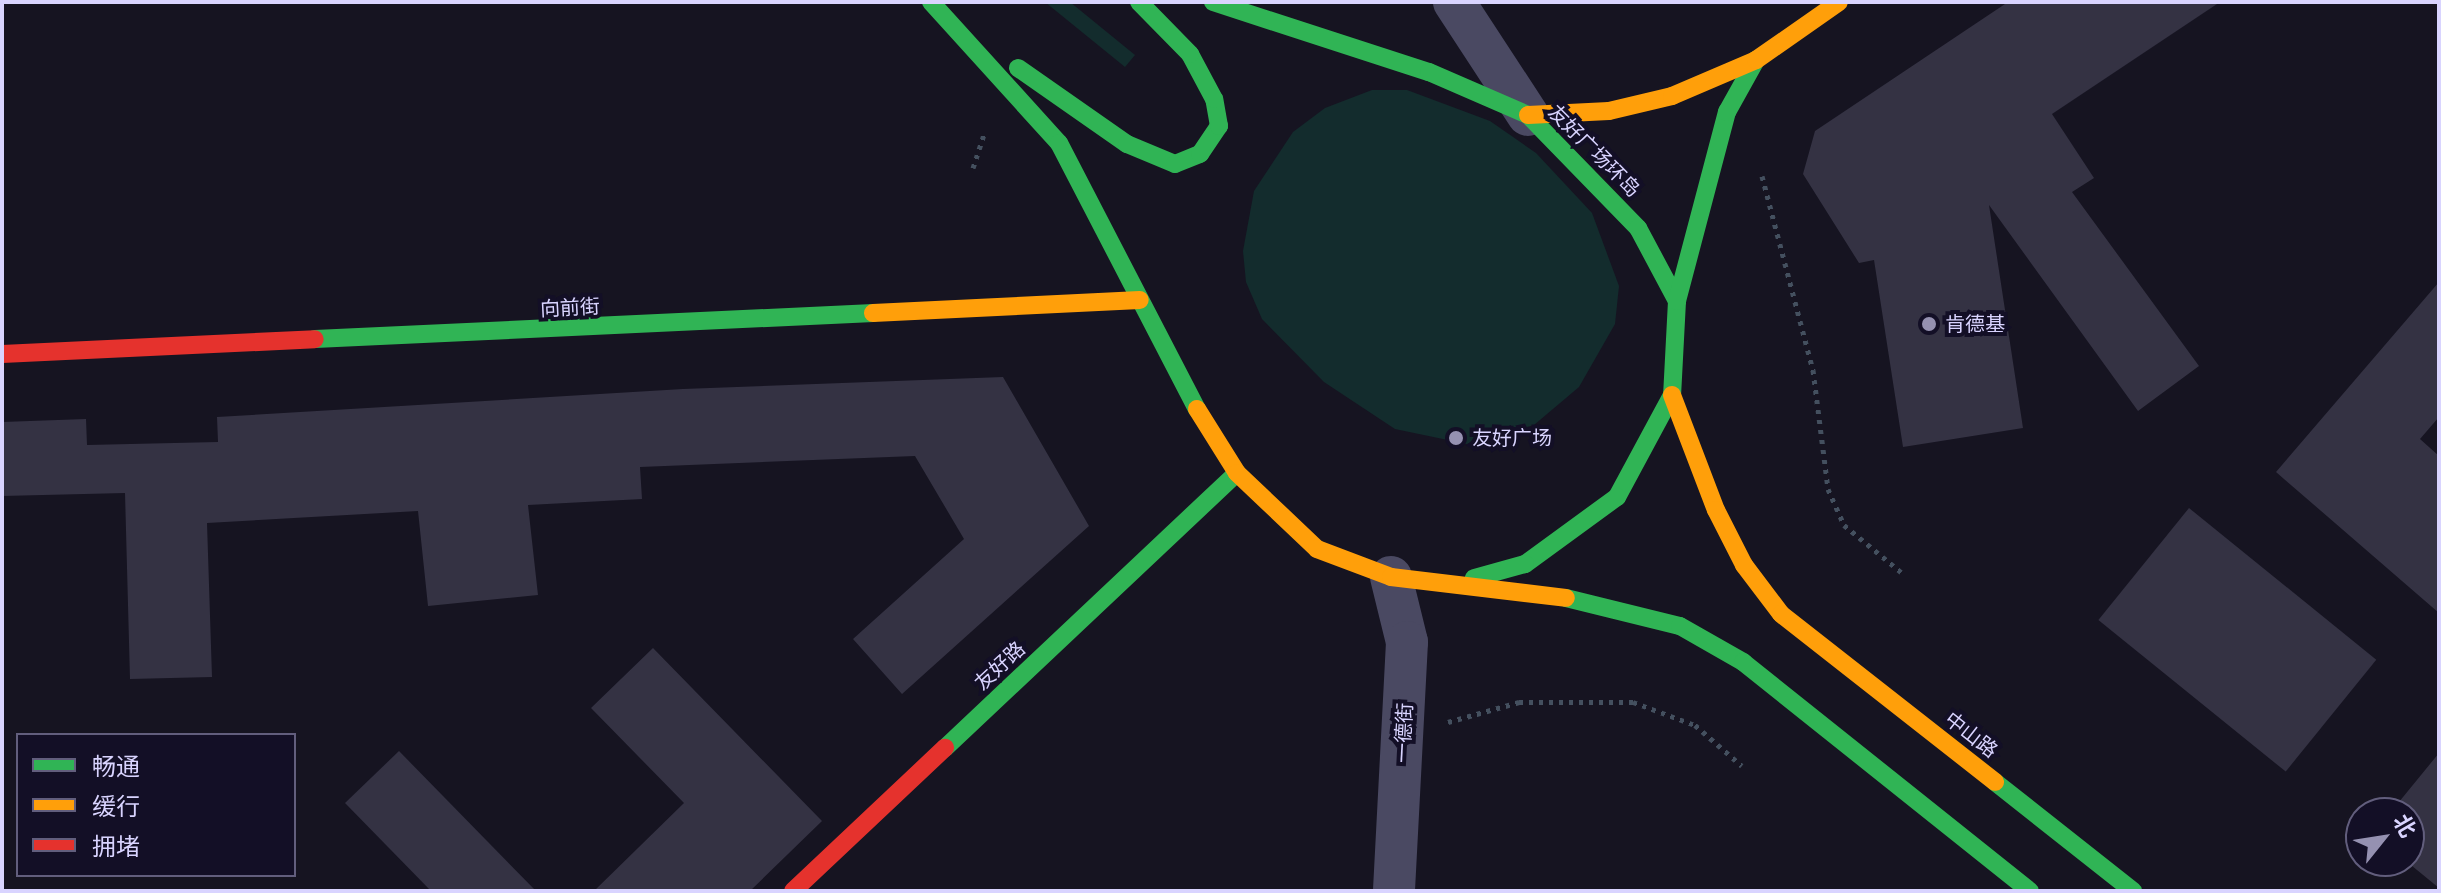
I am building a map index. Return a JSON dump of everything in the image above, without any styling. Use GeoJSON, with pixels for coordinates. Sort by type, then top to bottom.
{"type":"FeatureCollection","features":[{"type":"Feature","properties":{"kind":"main road"},"geometry":{"type":"LineString","coordinates":[[933,2],[1074,111],[1175,164],[1200,154],[1219,126],[1214,99],[1190,54],[1139,2]]}},
{"type":"Feature","properties":{"kind":"main road"},"geometry":{"type":"LineString","coordinates":[[933,2],[1059,143],[1180,383],[1237,473],[1317,549],[1391,577],[1600,602],[1680,626],[1743,662],[2030,891]]}},
{"type":"Feature","properties":{"kind":"main road"},"geometry":{"type":"LineString","coordinates":[[1213,2],[1429,72],[1528,115],[1609,111],[1672,96],[1756,60],[1839,2]]}},
{"type":"Feature","properties":{"kind":"main road"},"geometry":{"type":"LineString","coordinates":[[1453,583],[1525,564],[1606,507],[1644,456],[1672,395],[1677,301],[1727,112],[1756,60]]}},
{"type":"Feature","properties":{"kind":"main road","name":"友好广场环岛"},"geometry":{"type":"LineString","coordinates":[[1528,115],[1638,228],[1677,301]]}},
{"type":"Feature","properties":{"kind":"main road","name":"向前街"},"geometry":{"type":"LineString","coordinates":[[2,354],[1140,300]]}},
{"type":"Feature","properties":{"kind":"main road","name":"中山路"},"geometry":{"type":"LineString","coordinates":[[1672,395],[1716,510],[1744,565],[1781,614],[2133,891]]}},
{"type":"Feature","properties":{"kind":"main road","name":"友好路"},"geometry":{"type":"LineString","coordinates":[[793,891],[1237,473]]}},
{"type":"Feature","properties":{"kind":"street"},"geometry":{"type":"LineString","coordinates":[[1454,2],[1528,115]]}},
{"type":"Feature","properties":{"kind":"street","name":"一德街"},"geometry":{"type":"LineString","coordinates":[[1391,577],[1407,642],[1405,734],[1394,891]]}},
{"type":"Feature","properties":{"kind":"path"},"geometry":{"type":"LineString","coordinates":[[1727,112],[1764,179],[1813,370],[1828,489],[1844,525],[1901,572]]}},
{"type":"Feature","properties":{"kind":"path"},"geometry":{"type":"LineString","coordinates":[[973,168],[988,121]]}},
{"type":"Feature","properties":{"kind":"path"},"geometry":{"type":"LineString","coordinates":[[1405,734],[1519,702],[1633,702],[1695,725],[1742,766]]}},
{"type":"Feature","properties":{"kind":"green space"},"geometry":{"type":"Polygon","coordinates":[[[1045,2],[1070,2],[1135,55],[1125,67],[1045,2]]]}},
{"type":"Feature","properties":{"kind":"green space"},"geometry":{"type":"Polygon","coordinates":[[[1372,90],[1407,90],[1490,121],[1536,153],[1592,213],[1619,286],[1615,324],[1579,387],[1534,425],[1467,444],[1395,429],[1324,382],[1262,319],[1246,282],[1243,251],[1254,191],[1293,132],[1325,108],[1372,90]]]}},
{"type":"Feature","properties":{"kind":"building"},"geometry":{"type":"Polygon","coordinates":[[[2008,2],[2220,2],[2052,114],[2094,178],[2072,192],[2199,366],[2138,411],[1989,205],[2023,428],[1903,447],[1874,260],[1859,263],[1803,174],[1815,131],[2008,2]]]}},
{"type":"Feature","properties":{"kind":"building"},"geometry":{"type":"Polygon","coordinates":[[[2439,282],[2439,417],[2420,439],[2439,456],[2439,613],[2276,472],[2439,282]]]}},
{"type":"Feature","properties":{"kind":"building"},"geometry":{"type":"Polygon","coordinates":[[[1003,377],[1089,526],[902,694],[853,639],[964,539],[915,456],[640,467],[642,499],[528,505],[538,595],[428,606],[418,511],[207,523],[212,677],[130,679],[125,493],[2,496],[2,422],[86,419],[87,445],[218,442],[217,417],[683,389],[1003,377]]]}},
{"type":"Feature","properties":{"kind":"building"},"geometry":{"type":"Polygon","coordinates":[[[2189,508],[2376,660],[2286,772],[2098,620],[2189,508]]]}},
{"type":"Feature","properties":{"kind":"building"},"geometry":{"type":"Polygon","coordinates":[[[653,648],[822,821],[750,891],[594,891],[684,803],[591,708],[653,648]]]}},
{"type":"Feature","properties":{"kind":"building"},"geometry":{"type":"Polygon","coordinates":[[[399,751],[536,891],[431,891],[345,803],[399,751]]]}},
{"type":"Feature","properties":{"kind":"building"},"geometry":{"type":"Polygon","coordinates":[[[2439,753],[2439,888],[2425,877],[2425,797],[2403,797],[2439,753]]]}},
{"type":"Feature","properties":{"kind":"traffic: fast"},"geometry":{"type":"LineString","coordinates":[[931,2],[1059,143],[1197,409]]}},
{"type":"Feature","properties":{"kind":"traffic: fast"},"geometry":{"type":"LineString","coordinates":[[1018,68],[1127,144],[1175,164],[1200,154],[1219,126],[1214,99],[1190,54],[1139,2]]}},
{"type":"Feature","properties":{"kind":"traffic: fast"},"geometry":{"type":"LineString","coordinates":[[1213,2],[1429,72],[1528,115],[1638,228],[1677,301],[1672,395],[1617,497],[1525,564],[1474,578]]}},
{"type":"Feature","properties":{"kind":"traffic: fast"},"geometry":{"type":"LineString","coordinates":[[1677,301],[1727,112],[1756,60]]}},
{"type":"Feature","properties":{"kind":"traffic: fast"},"geometry":{"type":"LineString","coordinates":[[315,339],[873,313]]}},
{"type":"Feature","properties":{"kind":"traffic: fast"},"geometry":{"type":"LineString","coordinates":[[945,748],[1237,473]]}},
{"type":"Feature","properties":{"kind":"traffic: fast"},"geometry":{"type":"LineString","coordinates":[[1566,598],[1680,626],[1743,662],[2030,891]]}},
{"type":"Feature","properties":{"kind":"traffic: fast"},"geometry":{"type":"LineString","coordinates":[[1995,782],[2133,891]]}},
{"type":"Feature","properties":{"kind":"traffic: slow"},"geometry":{"type":"LineString","coordinates":[[1528,115],[1609,111],[1672,96],[1756,60],[1839,2]]}},
{"type":"Feature","properties":{"kind":"traffic: slow"},"geometry":{"type":"LineString","coordinates":[[873,313],[1140,300]]}},
{"type":"Feature","properties":{"kind":"traffic: slow"},"geometry":{"type":"LineString","coordinates":[[1672,395],[1716,510],[1744,565],[1781,614],[1995,782]]}},
{"type":"Feature","properties":{"kind":"traffic: slow"},"geometry":{"type":"LineString","coordinates":[[1197,409],[1237,473],[1317,549],[1391,577],[1566,598]]}},
{"type":"Feature","properties":{"kind":"traffic: jam"},"geometry":{"type":"LineString","coordinates":[[2,354],[315,339]]}},
{"type":"Feature","properties":{"kind":"traffic: jam"},"geometry":{"type":"LineString","coordinates":[[793,891],[945,748]]}},
{"type":"Feature","properties":{"kind":"place","name":"肯德基"},"geometry":{"type":"Point","coordinates":[1929,324]}},
{"type":"Feature","properties":{"kind":"place","name":"友好广场"},"geometry":{"type":"Point","coordinates":[1456,438]}}]}
